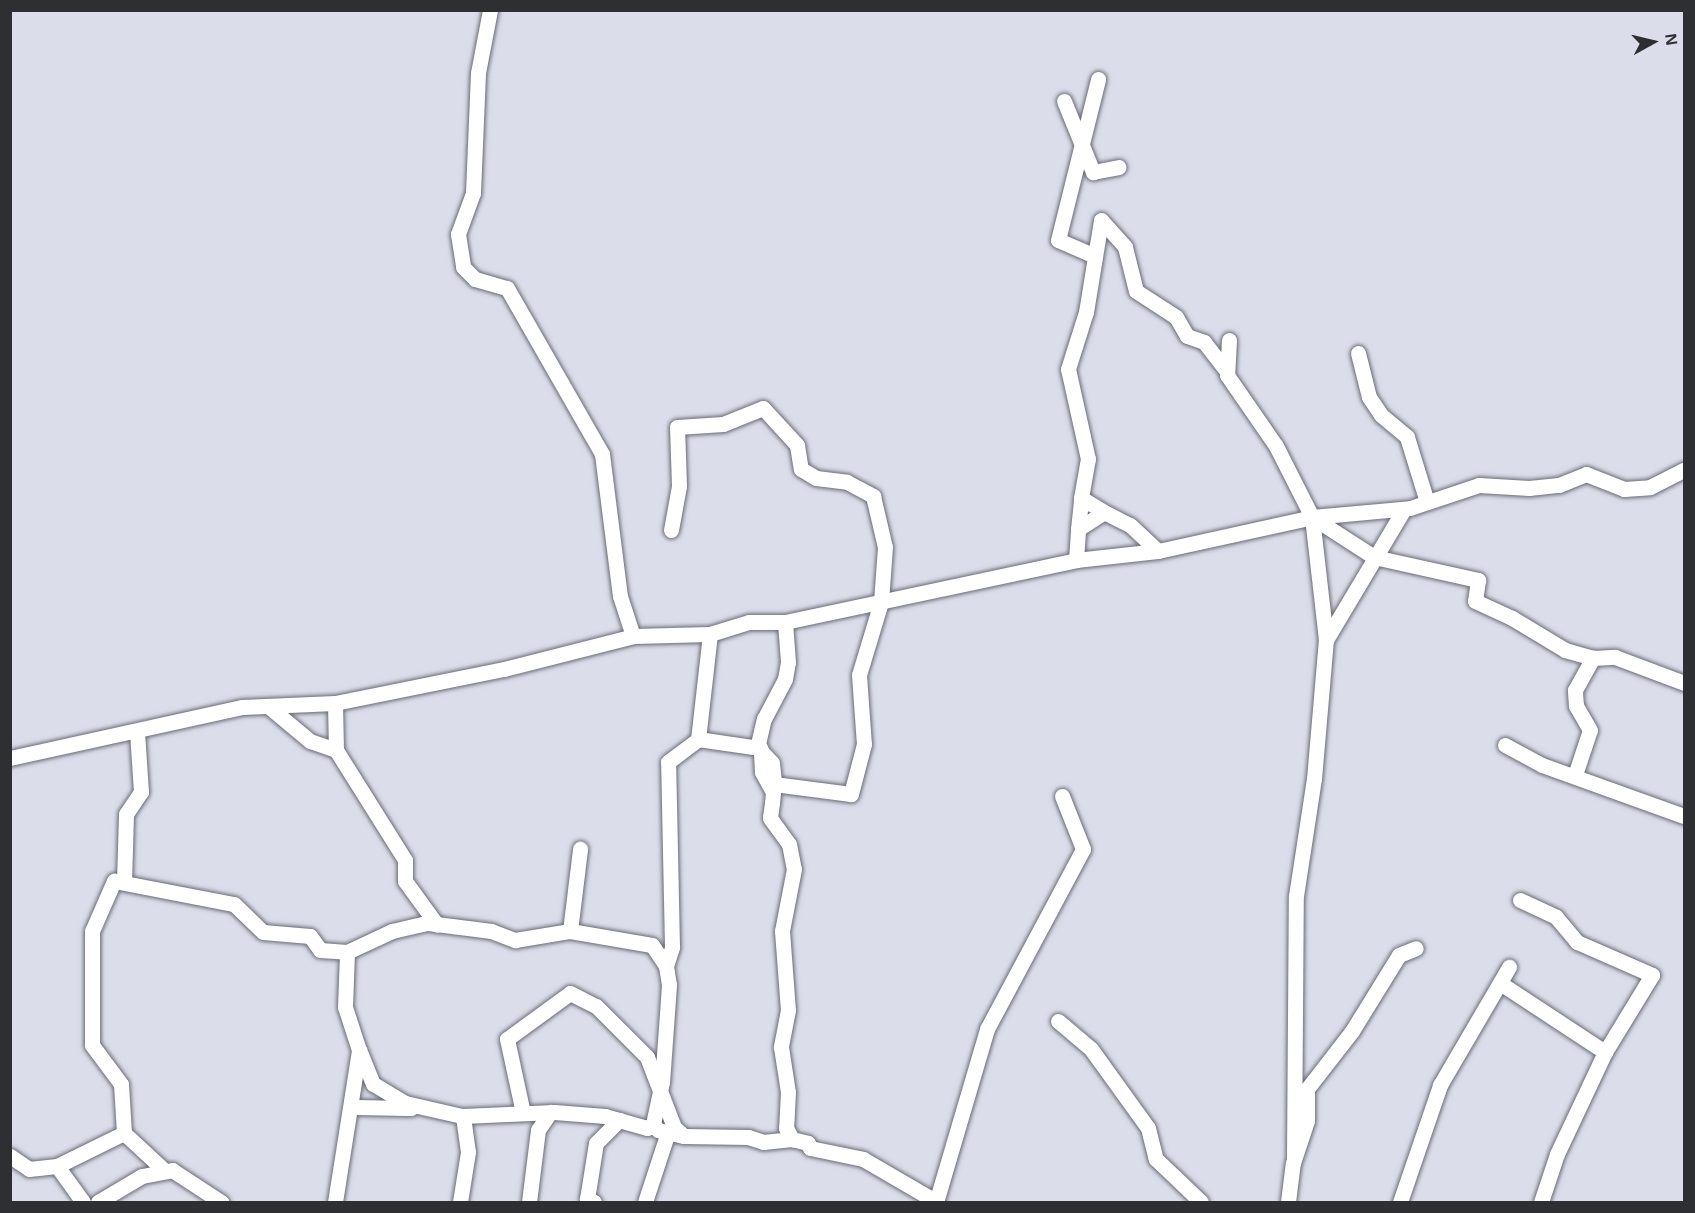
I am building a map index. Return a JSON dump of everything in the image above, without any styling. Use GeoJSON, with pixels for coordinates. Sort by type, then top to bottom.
{"type":"FeatureCollection","features":[{"type":"Feature","properties":{"kind":"street"},"geometry":{"type":"LineString","coordinates":[[490,10],[478,73],[473,193],[458,234],[463,267],[475,279],[507,288],[602,454],[620,596],[633,636]]}},
{"type":"Feature","properties":{"kind":"street"},"geometry":{"type":"LineString","coordinates":[[1095,256],[1058,240],[1080,141],[1098,79]]}},
{"type":"Feature","properties":{"kind":"street"},"geometry":{"type":"LineString","coordinates":[[1064,101],[1093,172],[1119,167]]}},
{"type":"Feature","properties":{"kind":"street"},"geometry":{"type":"LineString","coordinates":[[1076,560],[1080,498],[1088,459],[1068,369],[1086,312],[1101,220],[1125,247],[1136,291],[1176,317],[1187,336],[1204,342],[1227,371],[1276,446],[1312,516],[1326,640],[1314,779],[1296,896],[1294,1158],[1288,1203]]}},
{"type":"Feature","properties":{"kind":"street"},"geometry":{"type":"LineString","coordinates":[[1227,371],[1229,340]]}},
{"type":"Feature","properties":{"kind":"street"},"geometry":{"type":"LineString","coordinates":[[1358,353],[1369,397],[1381,415],[1407,437],[1427,502]]}},
{"type":"Feature","properties":{"kind":"street"},"geometry":{"type":"LineString","coordinates":[[671,530],[679,486],[677,427],[723,424],[763,408],[797,445],[801,469],[816,477],[847,482],[873,496],[885,547],[881,602],[859,675],[864,744],[851,794],[773,788]]}},
{"type":"Feature","properties":{"kind":"street"},"geometry":{"type":"LineString","coordinates":[[10,758],[137,732],[242,707],[335,703],[504,669],[633,636],[710,634],[749,622],[785,622],[1076,560],[1158,551],[1312,516],[1404,509],[1479,485],[1529,488],[1559,485],[1586,474],[1624,489],[1650,487],[1684,470]]}},
{"type":"Feature","properties":{"kind":"street"},"geometry":{"type":"LineString","coordinates":[[1080,498],[1130,525],[1158,551]]}},
{"type":"Feature","properties":{"kind":"street"},"geometry":{"type":"LineString","coordinates":[[1326,640],[1404,509]]}},
{"type":"Feature","properties":{"kind":"street"},"geometry":{"type":"LineString","coordinates":[[1078,529],[1104,512]]}},
{"type":"Feature","properties":{"kind":"street"},"geometry":{"type":"LineString","coordinates":[[1312,516],[1374,557],[1478,580],[1475,601],[1512,618],[1565,650],[1593,658],[1615,657],[1684,683]]}},
{"type":"Feature","properties":{"kind":"street"},"geometry":{"type":"LineString","coordinates":[[785,622],[789,662],[785,679],[764,719],[760,750],[762,772],[773,788],[770,818],[789,844],[794,869],[782,931],[788,1010],[781,1047],[788,1092],[786,1128],[792,1139]]}},
{"type":"Feature","properties":{"kind":"street"},"geometry":{"type":"LineString","coordinates":[[666,966],[672,946],[668,762],[698,739],[710,634]]}},
{"type":"Feature","properties":{"kind":"street"},"geometry":{"type":"LineString","coordinates":[[1575,775],[1590,730],[1576,706],[1575,690],[1593,658]]}},
{"type":"Feature","properties":{"kind":"street"},"geometry":{"type":"LineString","coordinates":[[335,703],[336,750],[405,860],[405,881],[436,925]]}},
{"type":"Feature","properties":{"kind":"street"},"geometry":{"type":"LineString","coordinates":[[268,706],[310,741],[336,750]]}},
{"type":"Feature","properties":{"kind":"street"},"geometry":{"type":"LineString","coordinates":[[124,882],[126,814],[141,792],[137,732]]}},
{"type":"Feature","properties":{"kind":"street"},"geometry":{"type":"LineString","coordinates":[[698,739],[760,750]]}},
{"type":"Feature","properties":{"kind":"street"},"geometry":{"type":"LineString","coordinates":[[1504,745],[1542,765],[1684,816]]}},
{"type":"Feature","properties":{"kind":"street"},"geometry":{"type":"LineString","coordinates":[[653,1124],[658,1130],[684,1136],[748,1137],[763,1142],[792,1139],[808,1143],[810,1148],[863,1159],[937,1201],[987,1029],[1083,849],[1062,796]]}},
{"type":"Feature","properties":{"kind":"street"},"geometry":{"type":"LineString","coordinates":[[570,931],[580,849]]}},
{"type":"Feature","properties":{"kind":"street"},"geometry":{"type":"LineString","coordinates":[[165,1171],[123,1133],[121,1084],[92,1046],[92,931],[114,880],[234,904],[264,932],[310,936],[320,950],[347,952],[414,925],[491,931],[515,940],[570,931],[652,945],[666,966],[669,986],[660,1093],[653,1124],[647,1128],[619,1120],[550,1112],[464,1116],[417,1108],[351,1107]]}},
{"type":"Feature","properties":{"kind":"street"},"geometry":{"type":"LineString","coordinates":[[1520,900],[1556,917],[1577,942],[1652,975],[1605,1052],[1557,1154],[1541,1203]]}},
{"type":"Feature","properties":{"kind":"street"},"geometry":{"type":"LineString","coordinates":[[1294,1158],[1307,1121],[1307,1089],[1352,1031],[1399,955],[1416,948]]}},
{"type":"Feature","properties":{"kind":"street"},"geometry":{"type":"LineString","coordinates":[[347,952],[345,1008],[373,1084],[417,1108]]}},
{"type":"Feature","properties":{"kind":"street"},"geometry":{"type":"LineString","coordinates":[[1400,1203],[1440,1085],[1509,967]]}},
{"type":"Feature","properties":{"kind":"street"},"geometry":{"type":"LineString","coordinates":[[1500,983],[1605,1052]]}},
{"type":"Feature","properties":{"kind":"street"},"geometry":{"type":"LineString","coordinates":[[523,1113],[507,1039],[570,993],[597,1006],[632,1038],[647,1057],[674,1127],[684,1136]]}},
{"type":"Feature","properties":{"kind":"street"},"geometry":{"type":"LineString","coordinates":[[1058,1021],[1091,1049],[1148,1128],[1156,1159],[1201,1203]]}},
{"type":"Feature","properties":{"kind":"street"},"geometry":{"type":"LineString","coordinates":[[335,1203],[359,1050]]}},
{"type":"Feature","properties":{"kind":"street"},"geometry":{"type":"LineString","coordinates":[[529,1203],[538,1130],[550,1112]]}},
{"type":"Feature","properties":{"kind":"street"},"geometry":{"type":"LineString","coordinates":[[460,1203],[468,1152],[464,1116]]}},
{"type":"Feature","properties":{"kind":"street"},"geometry":{"type":"LineString","coordinates":[[594,1203],[587,1199],[596,1143],[619,1120]]}},
{"type":"Feature","properties":{"kind":"street"},"geometry":{"type":"LineString","coordinates":[[645,1203],[668,1132]]}},
{"type":"Feature","properties":{"kind":"street"},"geometry":{"type":"LineString","coordinates":[[12,1161],[29,1169],[57,1166],[123,1133]]}},
{"type":"Feature","properties":{"kind":"street"},"geometry":{"type":"LineString","coordinates":[[57,1166],[83,1203]]}},
{"type":"Feature","properties":{"kind":"street"},"geometry":{"type":"LineString","coordinates":[[98,1203],[142,1176],[172,1170],[221,1203]]}}]}
